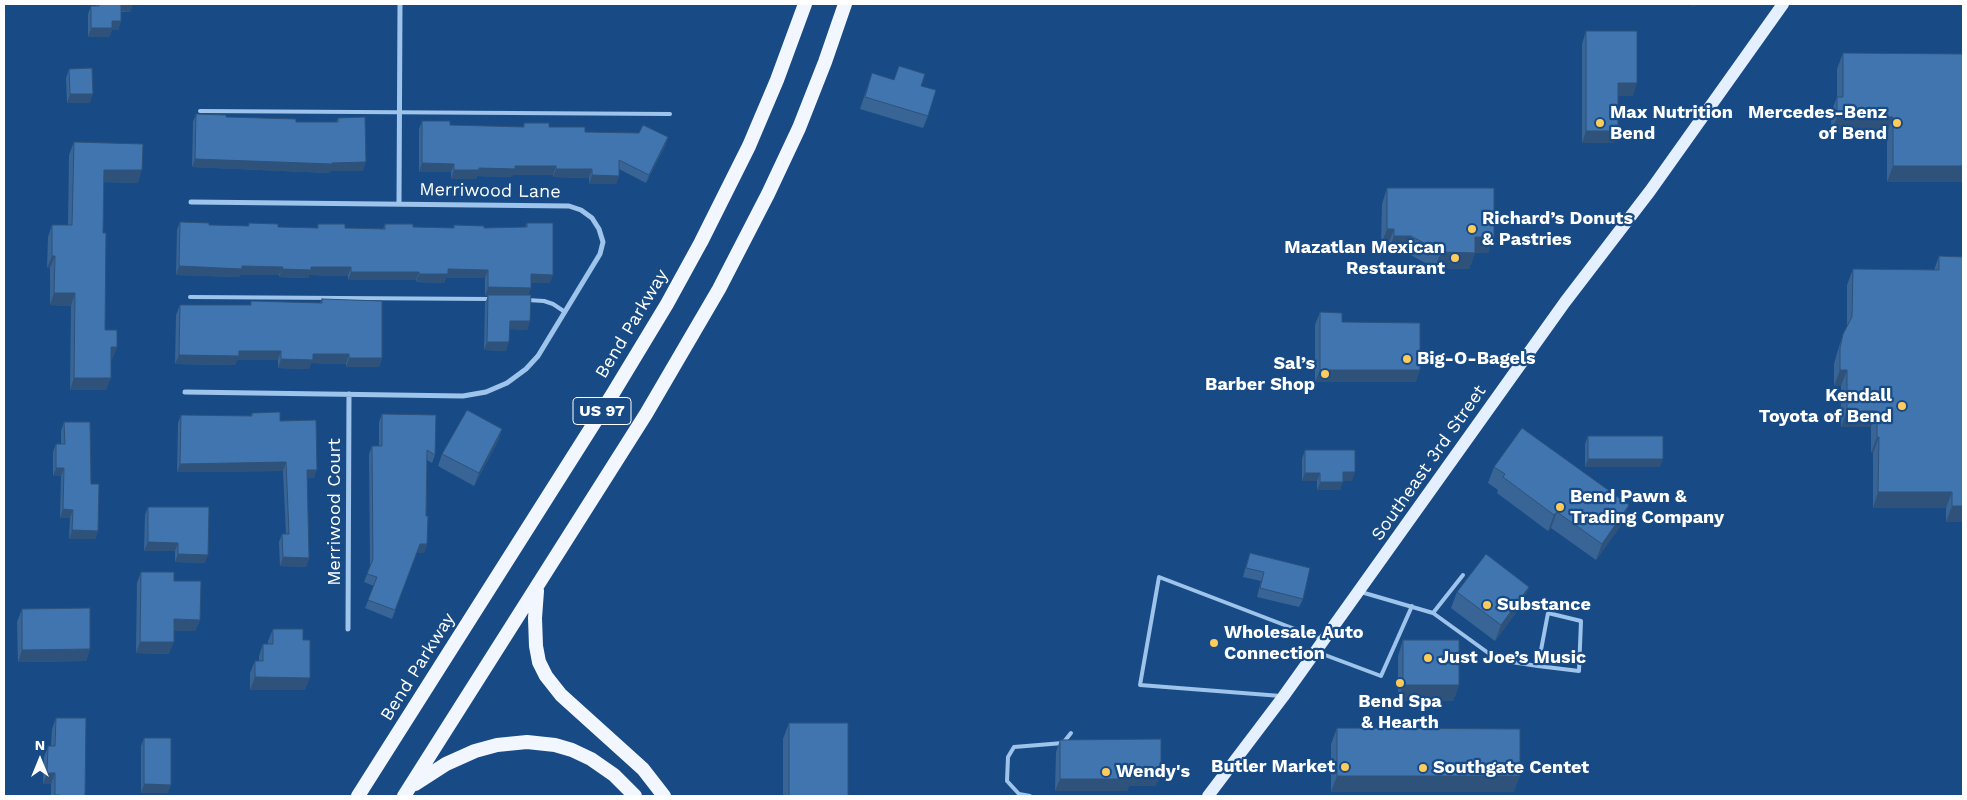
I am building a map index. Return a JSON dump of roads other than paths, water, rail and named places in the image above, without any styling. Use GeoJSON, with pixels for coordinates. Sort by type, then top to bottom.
{"type":"FeatureCollection","features":[{"type":"Feature","properties":{"kind":"highway","name":"Bend Parkway"},"geometry":{"type":"LineString","coordinates":[[358,796],[617,388],[676,288],[749,146],[777,80],[805,4]]}},
{"type":"Feature","properties":{"kind":"highway","name":"US 97"},"geometry":{"type":"LineString","coordinates":[[407,792],[538,587],[683,353],[736,259],[799,128],[845,4]]}},
{"type":"Feature","properties":{"kind":"highway"},"geometry":{"type":"LineString","coordinates":[[538,587],[535,618],[536,646],[539,662],[546,676],[561,695],[651,777],[664,796]]}},
{"type":"Feature","properties":{"kind":"highway"},"geometry":{"type":"LineString","coordinates":[[407,792],[446,764],[475,751],[497,744],[527,742],[560,747],[591,759],[614,775],[635,796]]}},
{"type":"Feature","properties":{"kind":"main road","name":"Southeast 3rd Street"},"geometry":{"type":"LineString","coordinates":[[1208,796],[1359,591],[1565,302],[1650,191],[1784,4]]}},
{"type":"Feature","properties":{"kind":"street"},"geometry":{"type":"LineString","coordinates":[[399,203],[400,4]]}},
{"type":"Feature","properties":{"kind":"street","name":"Merriwood Lane"},"geometry":{"type":"LineString","coordinates":[[185,392],[463,396],[486,392],[507,383],[526,369],[538,356],[600,254],[603,242],[599,229],[592,218],[581,210],[568,206],[191,202]]}},
{"type":"Feature","properties":{"kind":"street","name":"Merriwood Court"},"geometry":{"type":"LineString","coordinates":[[348,630],[349,394]]}},
{"type":"Feature","properties":{"kind":"lane"},"geometry":{"type":"LineString","coordinates":[[200,111],[670,114]]}},
{"type":"Feature","properties":{"kind":"lane"},"geometry":{"type":"LineString","coordinates":[[190,298],[496,300]]}},
{"type":"Feature","properties":{"kind":"lane"},"geometry":{"type":"LineString","coordinates":[[525,300],[544,301],[553,304],[565,312]]}},
{"type":"Feature","properties":{"kind":"lane"},"geometry":{"type":"LineString","coordinates":[[1433,613],[1463,575]]}},
{"type":"Feature","properties":{"kind":"lane"},"geometry":{"type":"LineString","coordinates":[[1283,696],[1140,685],[1159,576],[1323,640]]}},
{"type":"Feature","properties":{"kind":"lane"},"geometry":{"type":"LineString","coordinates":[[1359,591],[1433,613],[1498,660],[1538,666],[1579,671],[1582,621],[1548,613],[1538,666]]}},
{"type":"Feature","properties":{"kind":"lane"},"geometry":{"type":"LineString","coordinates":[[1315,651],[1381,676],[1412,606]]}},
{"type":"Feature","properties":{"kind":"lane"},"geometry":{"type":"LineString","coordinates":[[1030,796],[1019,794],[1007,781],[1008,757],[1014,746],[1063,743],[1071,733]]}},
{"type":"Feature","properties":{"kind":"place","name":"Max Nutrition Bend"},"geometry":{"type":"Point","coordinates":[1600,123]}},
{"type":"Feature","properties":{"kind":"place","name":"Mercedes-Benz of Bend"},"geometry":{"type":"Point","coordinates":[1897,123]}},
{"type":"Feature","properties":{"kind":"place","name":"Richard’s Donuts & Pastries"},"geometry":{"type":"Point","coordinates":[1472,229]}},
{"type":"Feature","properties":{"kind":"place","name":"Mazatlan Mexican Restaurant"},"geometry":{"type":"Point","coordinates":[1455,258]}},
{"type":"Feature","properties":{"kind":"place","name":"Big-O-Bagels"},"geometry":{"type":"Point","coordinates":[1407,359]}},
{"type":"Feature","properties":{"kind":"place","name":"Sal’s Barber Shop"},"geometry":{"type":"Point","coordinates":[1325,374]}},
{"type":"Feature","properties":{"kind":"place","name":"Kendall Toyota of Bend"},"geometry":{"type":"Point","coordinates":[1902,406]}},
{"type":"Feature","properties":{"kind":"place","name":"Bend Pawn & Trading Company"},"geometry":{"type":"Point","coordinates":[1560,507]}},
{"type":"Feature","properties":{"kind":"place","name":"Substance"},"geometry":{"type":"Point","coordinates":[1487,605]}},
{"type":"Feature","properties":{"kind":"place","name":"Wholesale Auto Connection"},"geometry":{"type":"Point","coordinates":[1214,643]}},
{"type":"Feature","properties":{"kind":"place","name":"Just Joe’s Music"},"geometry":{"type":"Point","coordinates":[1428,658]}},
{"type":"Feature","properties":{"kind":"place","name":"Bend Spa & Hearth"},"geometry":{"type":"Point","coordinates":[1400,683]}},
{"type":"Feature","properties":{"kind":"place","name":"Butler Market"},"geometry":{"type":"Point","coordinates":[1345,767]}},
{"type":"Feature","properties":{"kind":"place","name":"Southgate Centet"},"geometry":{"type":"Point","coordinates":[1423,768]}},
{"type":"Feature","properties":{"kind":"place","name":"Wendy's"},"geometry":{"type":"Point","coordinates":[1106,772]}}]}
